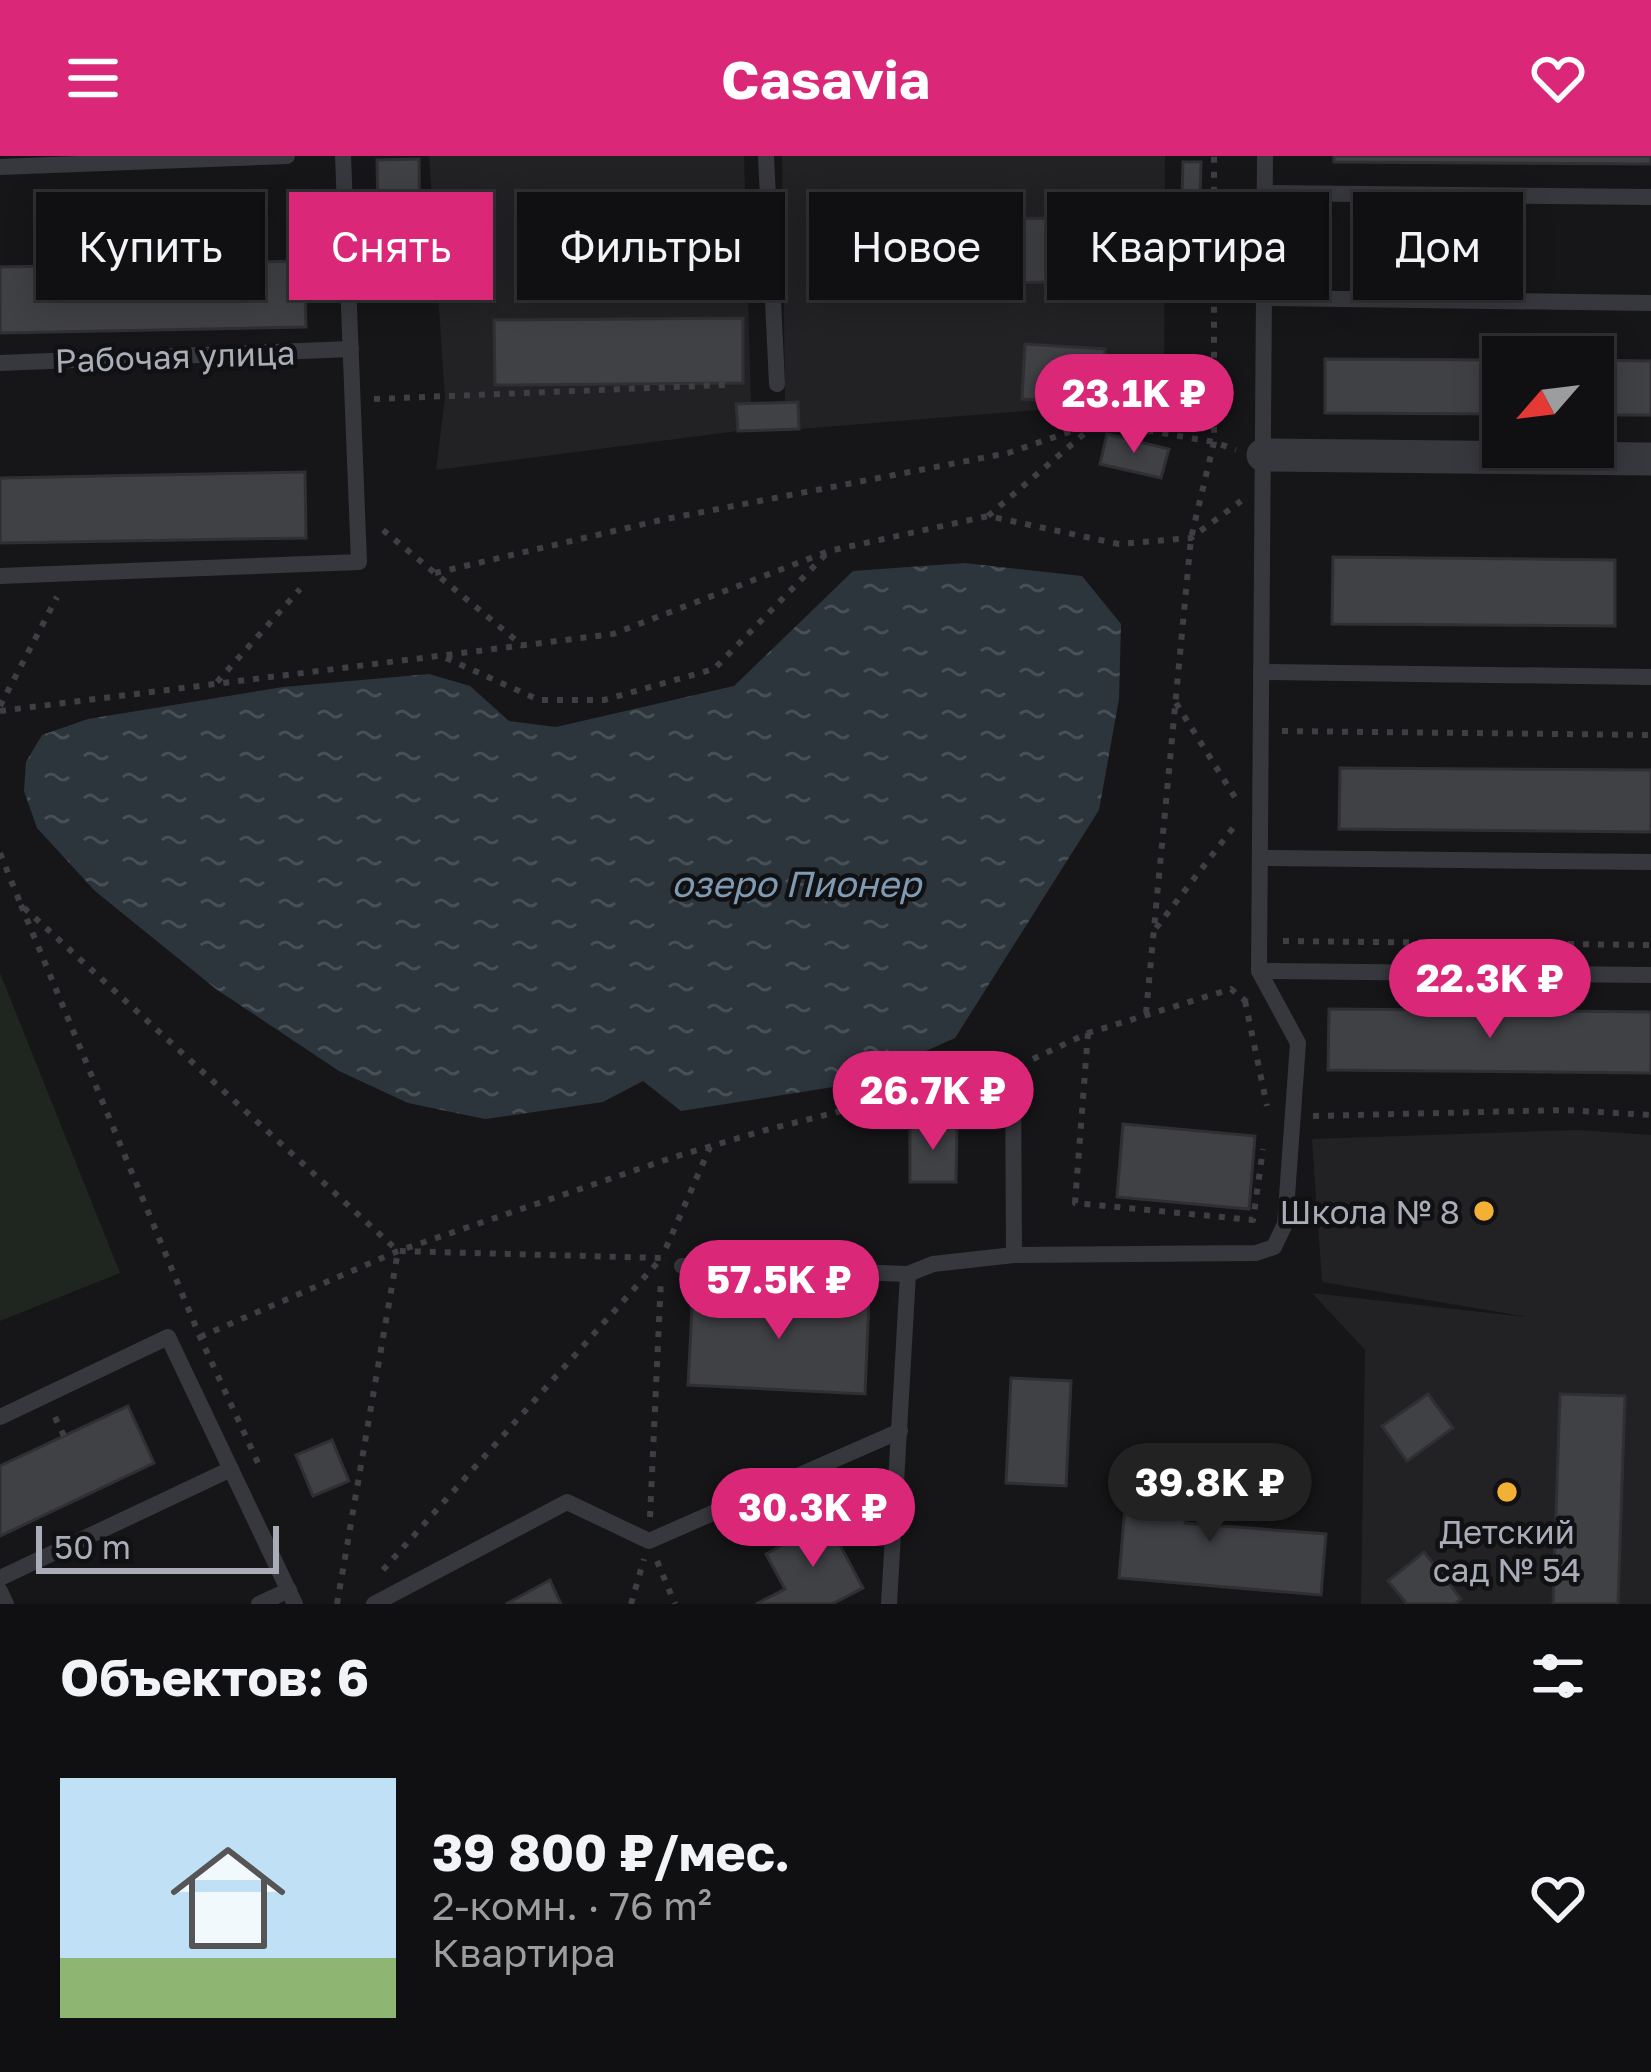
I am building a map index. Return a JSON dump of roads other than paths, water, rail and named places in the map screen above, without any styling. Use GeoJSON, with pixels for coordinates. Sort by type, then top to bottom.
{"type":"FeatureCollection","features":[{"type":"Feature","properties":{"kind":"street"},"geometry":{"type":"LineString","coordinates":[[1262,455],[1651,459]]}},
{"type":"Feature","properties":{"kind":"lane"},"geometry":{"type":"LineString","coordinates":[[0,167],[287,156]]}},
{"type":"Feature","properties":{"kind":"lane"},"geometry":{"type":"LineString","coordinates":[[0,576],[359,562],[343,156]]}},
{"type":"Feature","properties":{"kind":"lane"},"geometry":{"type":"LineString","coordinates":[[766,156],[777,384]]}},
{"type":"Feature","properties":{"kind":"lane"},"geometry":{"type":"LineString","coordinates":[[1265,156],[1265,192]]}},
{"type":"Feature","properties":{"kind":"lane"},"geometry":{"type":"LineString","coordinates":[[1329,194],[1651,197]]}},
{"type":"Feature","properties":{"kind":"lane"},"geometry":{"type":"LineString","coordinates":[[1329,299],[1651,303]]}},
{"type":"Feature","properties":{"kind":"lane"},"geometry":{"type":"LineString","coordinates":[[682,1266],[908,1274],[933,1264],[1014,1255],[1256,1253],[1274,1246],[1285,1224],[1298,1043],[1252,974],[1258,941],[1264,300]]}},
{"type":"Feature","properties":{"kind":"lane","name":"Рабочая улица"},"geometry":{"type":"LineString","coordinates":[[0,363],[351,349]]}},
{"type":"Feature","properties":{"kind":"lane"},"geometry":{"type":"LineString","coordinates":[[1261,672],[1651,676]]}},
{"type":"Feature","properties":{"kind":"lane"},"geometry":{"type":"LineString","coordinates":[[1259,857],[1651,862]]}},
{"type":"Feature","properties":{"kind":"lane"},"geometry":{"type":"LineString","coordinates":[[1252,974],[1651,975]]}},
{"type":"Feature","properties":{"kind":"lane"},"geometry":{"type":"LineString","coordinates":[[1013,1068],[1014,1255]]}},
{"type":"Feature","properties":{"kind":"lane"},"geometry":{"type":"LineString","coordinates":[[889,1604],[908,1274]]}},
{"type":"Feature","properties":{"kind":"lane"},"geometry":{"type":"LineString","coordinates":[[0,1417],[168,1337],[292,1597],[259,1604]]}},
{"type":"Feature","properties":{"kind":"lane"},"geometry":{"type":"LineString","coordinates":[[374,1604],[567,1502],[649,1541],[900,1430]]}},
{"type":"Feature","properties":{"kind":"lane"},"geometry":{"type":"LineString","coordinates":[[0,1578],[231,1468]]}},
{"type":"Feature","properties":{"kind":"lane"},"geometry":{"type":"LineString","coordinates":[[0,1591],[6,1604]]}},
{"type":"Feature","properties":{"kind":"water","name":"озеро Пионер"},"geometry":{"type":"Polygon","coordinates":[[[965,563],[1082,576],[1121,624],[1119,699],[1099,810],[955,1038],[852,1084],[681,1111],[643,1081],[603,1102],[485,1119],[408,1103],[339,1071],[216,989],[95,891],[37,828],[24,791],[26,762],[42,735],[88,719],[283,687],[429,674],[470,686],[509,721],[556,727],[734,686],[853,571],[965,563]]]}},
{"type":"Feature","properties":{"kind":"place","name":"Школа № 8"},"geometry":{"type":"Point","coordinates":[1484,1211]}},
{"type":"Feature","properties":{"kind":"place","name":"Детский сад № 54"},"geometry":{"type":"Point","coordinates":[1507,1492]}}]}
